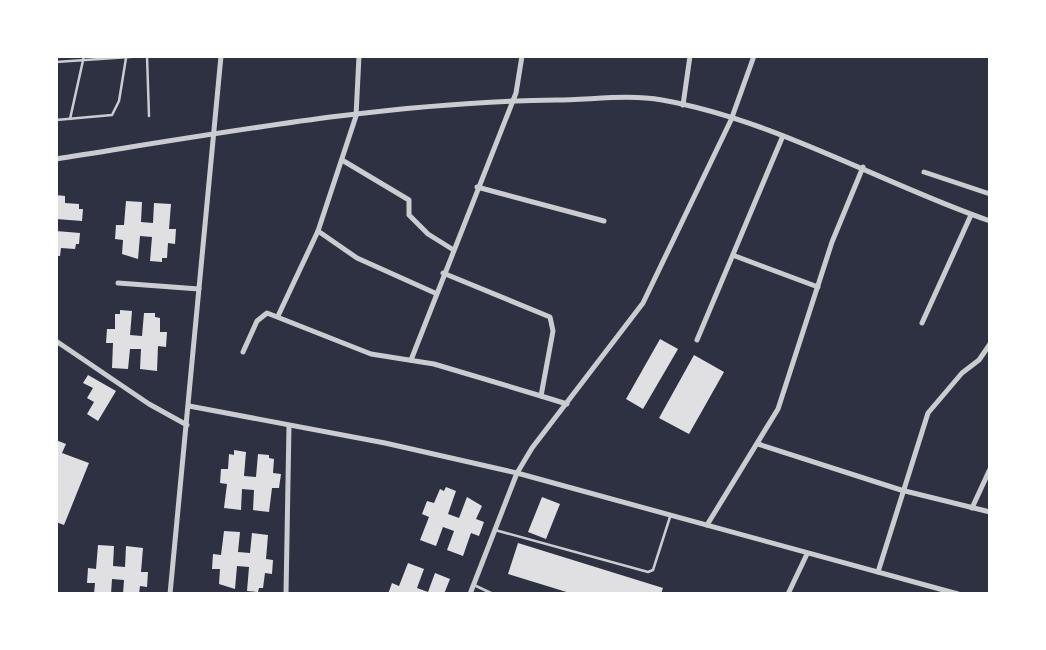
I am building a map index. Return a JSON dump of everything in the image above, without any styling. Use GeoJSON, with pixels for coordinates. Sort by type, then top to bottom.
{"type":"FeatureCollection","features":[{"type":"Feature","properties":{"kind":"street"},"geometry":{"type":"LineString","coordinates":[[170,594],[221,56]]}},
{"type":"Feature","properties":{"kind":"street"},"geometry":{"type":"LineString","coordinates":[[278,316],[318,231],[356,116],[359,56]]}},
{"type":"Feature","properties":{"kind":"street"},"geometry":{"type":"LineString","coordinates":[[411,360],[510,101],[516,93],[522,56]]}},
{"type":"Feature","properties":{"kind":"street"},"geometry":{"type":"LineString","coordinates":[[683,105],[690,56]]}},
{"type":"Feature","properties":{"kind":"street"},"geometry":{"type":"LineString","coordinates":[[470,594],[517,473],[539,436],[636,314],[731,120],[754,56]]}},
{"type":"Feature","properties":{"kind":"street"},"geometry":{"type":"LineString","coordinates":[[56,159],[356,116],[510,101],[649,99],[683,105],[782,138],[863,167],[990,221]]}},
{"type":"Feature","properties":{"kind":"street"},"geometry":{"type":"LineString","coordinates":[[697,340],[735,256],[782,138]]}},
{"type":"Feature","properties":{"kind":"street"},"geometry":{"type":"LineString","coordinates":[[342,160],[406,198],[410,203],[410,215],[425,231],[452,249]]}},
{"type":"Feature","properties":{"kind":"street"},"geometry":{"type":"LineString","coordinates":[[707,525],[758,444],[788,382],[818,287],[863,167]]}},
{"type":"Feature","properties":{"kind":"street"},"geometry":{"type":"LineString","coordinates":[[924,172],[990,194]]}},
{"type":"Feature","properties":{"kind":"street"},"geometry":{"type":"LineString","coordinates":[[477,187],[604,221]]}},
{"type":"Feature","properties":{"kind":"street"},"geometry":{"type":"LineString","coordinates":[[922,323],[971,215]]}},
{"type":"Feature","properties":{"kind":"street"},"geometry":{"type":"LineString","coordinates":[[318,231],[357,258],[435,293]]}},
{"type":"Feature","properties":{"kind":"street"},"geometry":{"type":"LineString","coordinates":[[735,256],[818,287]]}},
{"type":"Feature","properties":{"kind":"street"},"geometry":{"type":"LineString","coordinates":[[443,273],[550,317],[553,331],[541,396]]}},
{"type":"Feature","properties":{"kind":"street"},"geometry":{"type":"LineString","coordinates":[[118,283],[199,289]]}},
{"type":"Feature","properties":{"kind":"street"},"geometry":{"type":"LineString","coordinates":[[243,352],[261,315],[267,313],[372,354],[434,364],[567,404]]}},
{"type":"Feature","properties":{"kind":"street"},"geometry":{"type":"LineString","coordinates":[[56,341],[149,404],[187,425]]}},
{"type":"Feature","properties":{"kind":"street"},"geometry":{"type":"LineString","coordinates":[[878,572],[901,490],[928,413],[990,344]]}},
{"type":"Feature","properties":{"kind":"street"},"geometry":{"type":"LineString","coordinates":[[189,406],[385,443],[517,473],[958,594]]}},
{"type":"Feature","properties":{"kind":"street"},"geometry":{"type":"LineString","coordinates":[[286,594],[289,426]]}},
{"type":"Feature","properties":{"kind":"street"},"geometry":{"type":"LineString","coordinates":[[758,444],[901,490],[990,512]]}},
{"type":"Feature","properties":{"kind":"street"},"geometry":{"type":"LineString","coordinates":[[972,508],[990,469]]}},
{"type":"Feature","properties":{"kind":"street"},"geometry":{"type":"LineString","coordinates":[[788,594],[807,554]]}},
{"type":"Feature","properties":{"kind":"lane"},"geometry":{"type":"LineString","coordinates":[[71,119],[84,56]]}},
{"type":"Feature","properties":{"kind":"lane"},"geometry":{"type":"LineString","coordinates":[[56,62],[145,56],[149,116]]}},
{"type":"Feature","properties":{"kind":"lane"},"geometry":{"type":"LineString","coordinates":[[56,120],[112,115],[119,101],[126,58]]}},
{"type":"Feature","properties":{"kind":"lane"},"geometry":{"type":"LineString","coordinates":[[495,530],[648,572],[655,563],[671,515]]}},
{"type":"Feature","properties":{"kind":"lane"},"geometry":{"type":"LineString","coordinates":[[474,584],[493,594]]}},
{"type":"Feature","properties":{"kind":"building"},"geometry":{"type":"Polygon","coordinates":[[[56,195],[65,196],[65,203],[79,204],[79,209],[83,209],[82,221],[56,219],[56,195]]]}},
{"type":"Feature","properties":{"kind":"building"},"geometry":{"type":"Polygon","coordinates":[[[126,201],[142,202],[141,222],[153,223],[154,203],[171,204],[169,229],[176,229],[175,244],[168,243],[167,258],[162,258],[162,262],[150,261],[152,237],[140,236],[138,259],[122,254],[123,240],[115,239],[116,225],[124,225],[126,201]]]}},
{"type":"Feature","properties":{"kind":"building"},"geometry":{"type":"Polygon","coordinates":[[[56,231],[80,233],[79,244],[76,244],[75,249],[61,248],[60,256],[56,256],[56,231]]]}},
{"type":"Feature","properties":{"kind":"building"},"geometry":{"type":"Polygon","coordinates":[[[120,310],[132,311],[130,335],[142,336],[144,313],[155,313],[155,317],[160,318],[160,332],[167,332],[166,347],[158,346],[157,371],[140,369],[141,349],[130,349],[128,369],[112,368],[113,343],[106,343],[107,329],[115,329],[115,314],[120,314],[120,310]]]}},
{"type":"Feature","properties":{"kind":"building"},"geometry":{"type":"Polygon","coordinates":[[[660,339],[678,349],[643,409],[626,399],[660,339]]]}},
{"type":"Feature","properties":{"kind":"building"},"geometry":{"type":"Polygon","coordinates":[[[694,355],[724,372],[689,434],[659,418],[694,355]]]}},
{"type":"Feature","properties":{"kind":"building"},"geometry":{"type":"Polygon","coordinates":[[[88,375],[116,391],[98,421],[87,414],[94,402],[87,398],[93,388],[83,383],[88,375]]]}},
{"type":"Feature","properties":{"kind":"building"},"geometry":{"type":"Polygon","coordinates":[[[56,440],[66,444],[62,453],[89,463],[64,525],[56,522],[56,440]]]}},
{"type":"Feature","properties":{"kind":"building"},"geometry":{"type":"Polygon","coordinates":[[[234,450],[246,452],[244,476],[256,477],[258,454],[269,455],[269,458],[274,459],[273,473],[281,474],[279,488],[272,488],[269,512],[253,510],[254,490],[242,489],[241,510],[224,508],[227,484],[220,483],[221,469],[228,469],[229,454],[234,455],[234,450]]]}},
{"type":"Feature","properties":{"kind":"building"},"geometry":{"type":"Polygon","coordinates":[[[446,487],[456,491],[448,514],[459,518],[467,497],[482,506],[476,519],[484,522],[479,536],[471,533],[463,556],[447,550],[454,531],[443,527],[436,546],[420,540],[429,517],[422,514],[427,501],[434,503],[440,489],[444,491],[446,487]]]}},
{"type":"Feature","properties":{"kind":"building"},"geometry":{"type":"Polygon","coordinates":[[[542,497],[560,504],[546,539],[528,532],[542,497]]]}},
{"type":"Feature","properties":{"kind":"building"},"geometry":{"type":"Polygon","coordinates":[[[224,531],[240,532],[238,552],[250,553],[252,533],[268,535],[266,559],[273,560],[272,574],[265,573],[263,588],[259,588],[258,592],[247,591],[249,567],[237,566],[235,589],[219,584],[220,569],[212,569],[213,554],[221,555],[224,531]]]}},
{"type":"Feature","properties":{"kind":"building"},"geometry":{"type":"Polygon","coordinates":[[[518,543],[663,588],[661,594],[573,594],[508,574],[518,543]]]}},
{"type":"Feature","properties":{"kind":"building"},"geometry":{"type":"Polygon","coordinates":[[[98,545],[114,546],[113,566],[125,567],[126,546],[143,548],[141,572],[148,572],[147,587],[140,586],[139,594],[123,594],[124,580],[112,579],[111,594],[94,594],[95,583],[87,583],[88,568],[96,569],[98,545]]]}},
{"type":"Feature","properties":{"kind":"building"},"geometry":{"type":"Polygon","coordinates":[[[408,563],[424,569],[417,588],[428,592],[435,573],[450,579],[444,594],[388,594],[392,583],[399,586],[408,563]]]}}]}
